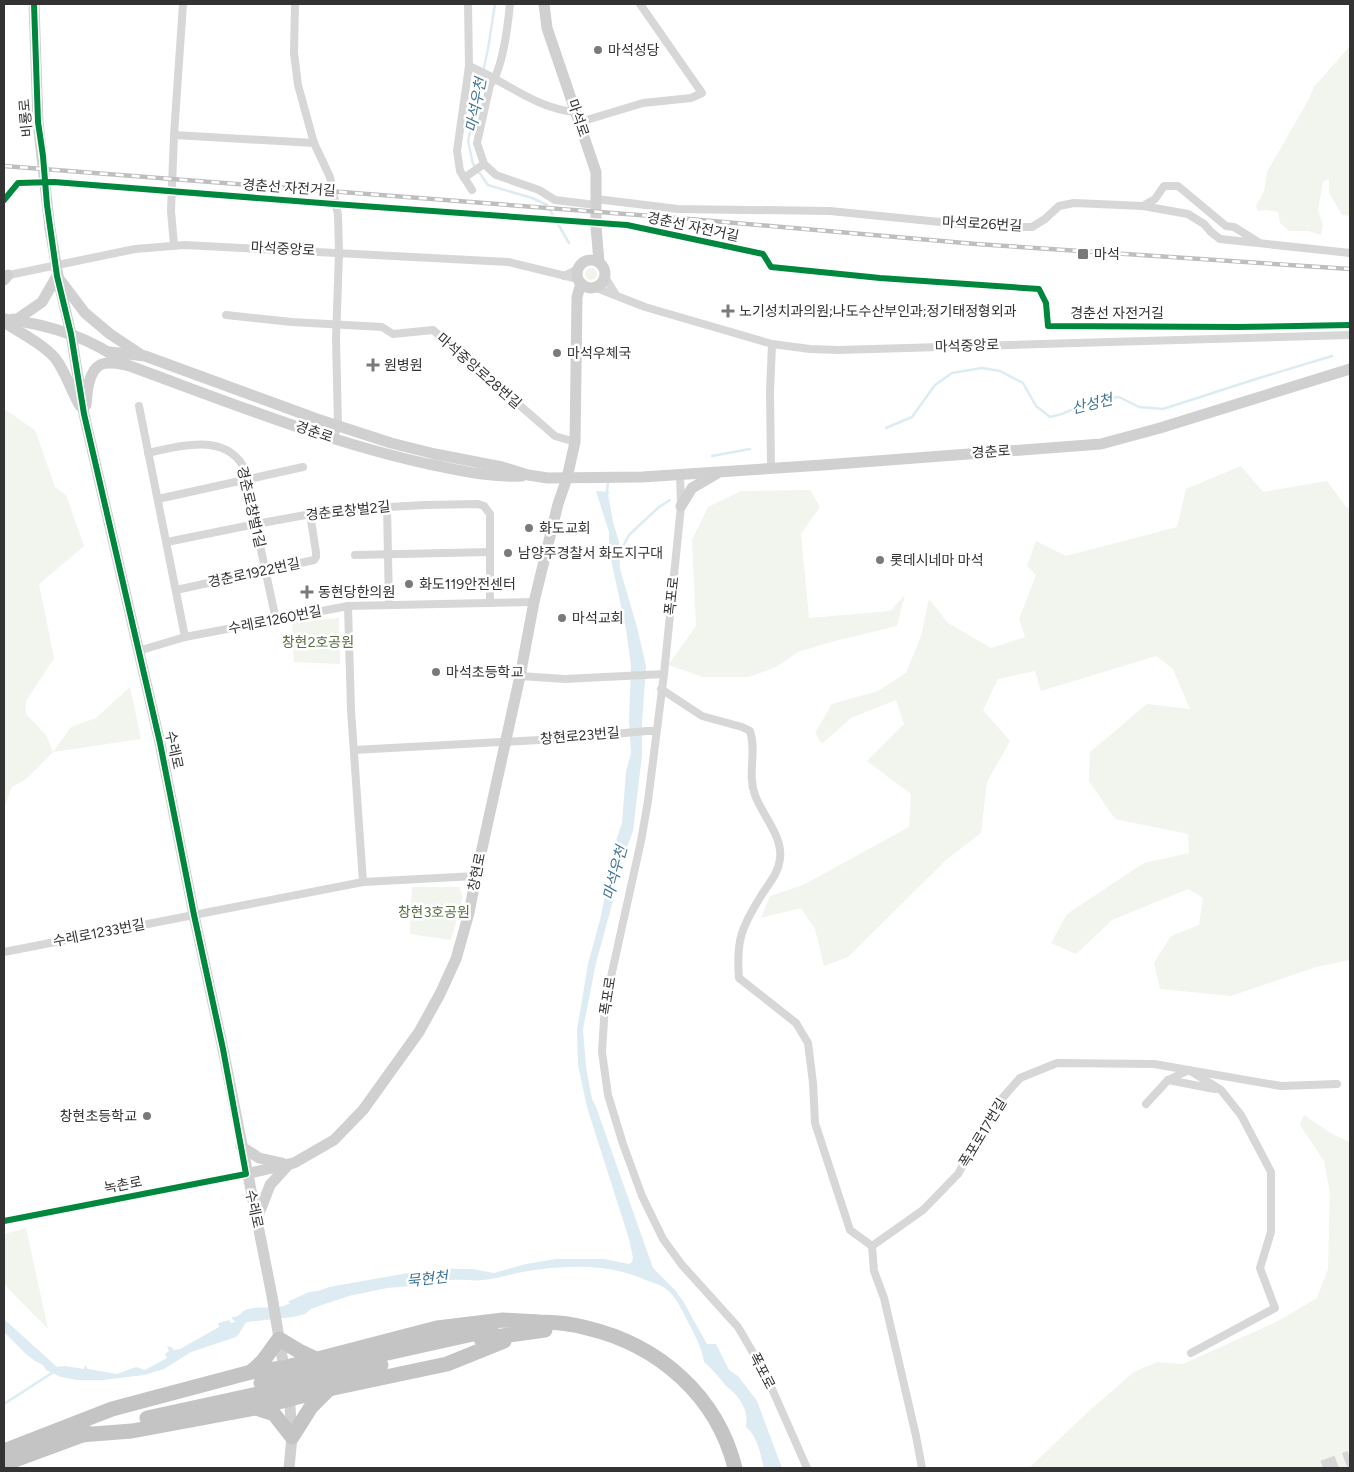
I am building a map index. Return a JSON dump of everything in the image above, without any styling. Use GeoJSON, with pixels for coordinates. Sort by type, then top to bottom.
{"type":"FeatureCollection","features":[{"type":"Feature","properties":{"kind":"highway"},"geometry":{"type":"LineString","coordinates":[[5,1455],[96,1422],[508,1326],[539,1322],[574,1324],[603,1331],[626,1340],[658,1357],[680,1374],[702,1399],[717,1421],[730,1448],[735,1468]]}},
{"type":"Feature","properties":{"kind":"highway"},"geometry":{"type":"LineString","coordinates":[[5,1455],[124,1423],[258,1383],[283,1368],[312,1371],[485,1338],[563,1330],[598,1337],[624,1346],[656,1364],[693,1401],[720,1445],[726,1468]]}},
{"type":"Feature","properties":{"kind":"highway"},"geometry":{"type":"LineString","coordinates":[[80,1435],[132,1431],[255,1408],[329,1389],[447,1364],[523,1333]]}},
{"type":"Feature","properties":{"kind":"highway"},"geometry":{"type":"LineString","coordinates":[[258,1383],[263,1361],[279,1339],[300,1351],[312,1371]]}},
{"type":"Feature","properties":{"kind":"highway"},"geometry":{"type":"LineString","coordinates":[[255,1408],[274,1414],[292,1437],[311,1407],[329,1389]]}},
{"type":"Feature","properties":{"kind":"street","name":"비룡로"},"geometry":{"type":"LineString","coordinates":[[34,4],[38,122],[55,284]]}},
{"type":"Feature","properties":{"kind":"street"},"geometry":{"type":"LineString","coordinates":[[174,245],[171,211],[183,4]]}},
{"type":"Feature","properties":{"kind":"street"},"geometry":{"type":"LineString","coordinates":[[295,4],[294,53],[298,85],[314,143],[330,177],[338,215],[339,253],[336,325],[338,426],[333,439]]}},
{"type":"Feature","properties":{"kind":"street"},"geometry":{"type":"LineString","coordinates":[[468,4],[472,68],[457,151],[457,161],[467,176],[472,190]]}},
{"type":"Feature","properties":{"kind":"street"},"geometry":{"type":"LineString","coordinates":[[467,176],[482,165],[478,143],[490,85],[507,29],[510,4]]}},
{"type":"Feature","properties":{"kind":"street","name":"마석로"},"geometry":{"type":"LineString","coordinates":[[544,4],[547,28],[596,172],[597,235],[600,262]]}},
{"type":"Feature","properties":{"kind":"street"},"geometry":{"type":"LineString","coordinates":[[472,68],[525,96],[578,117],[643,103],[691,98],[702,93],[640,4]]}},
{"type":"Feature","properties":{"kind":"street"},"geometry":{"type":"LineString","coordinates":[[174,135],[314,143]]}},
{"type":"Feature","properties":{"kind":"street","name":"마석로26번길"},"geometry":{"type":"LineString","coordinates":[[482,165],[496,175],[539,190],[555,200],[678,209],[830,211],[980,226],[1016,227],[1032,227],[1045,220],[1059,206],[1074,203],[1143,206],[1188,214],[1204,224],[1220,239],[1350,252]]}},
{"type":"Feature","properties":{"kind":"street"},"geometry":{"type":"LineString","coordinates":[[1143,206],[1156,199],[1164,186],[1178,186],[1226,226],[1234,227],[1258,242]]}},
{"type":"Feature","properties":{"kind":"street"},"geometry":{"type":"LineString","coordinates":[[567,478],[575,442],[577,297],[580,273],[597,235]]}},
{"type":"Feature","properties":{"kind":"street","name":"마석중앙로"},"geometry":{"type":"LineString","coordinates":[[5,277],[135,249],[174,245],[229,246],[508,262],[564,276],[580,273]]}},
{"type":"Feature","properties":{"kind":"street"},"geometry":{"type":"LineString","coordinates":[[580,273],[592,260],[600,262],[613,292],[620,298]]}},
{"type":"Feature","properties":{"kind":"street"},"geometry":{"type":"LineString","coordinates":[[580,273],[589,288],[594,288],[601,284],[605,277]]}},
{"type":"Feature","properties":{"kind":"street"},"geometry":{"type":"LineString","coordinates":[[55,284],[72,293],[78,305],[96,323],[145,356]]}},
{"type":"Feature","properties":{"kind":"street"},"geometry":{"type":"LineString","coordinates":[[4,311],[16,320],[42,302],[55,284]]}},
{"type":"Feature","properties":{"kind":"street"},"geometry":{"type":"LineString","coordinates":[[55,284],[70,334]]}},
{"type":"Feature","properties":{"kind":"street","name":"마석중앙로"},"geometry":{"type":"LineString","coordinates":[[594,288],[662,312],[772,344],[810,349],[838,350],[1350,335]]}},
{"type":"Feature","properties":{"kind":"street","name":"마석중앙로28번길"},"geometry":{"type":"LineString","coordinates":[[226,315],[336,325],[382,327],[393,334],[433,330],[555,436],[575,442]]}},
{"type":"Feature","properties":{"kind":"street","name":"경춘로"},"geometry":{"type":"LineString","coordinates":[[4,321],[16,320],[70,334],[110,352],[127,365],[333,439],[389,455],[501,478],[528,475]]}},
{"type":"Feature","properties":{"kind":"street"},"geometry":{"type":"LineString","coordinates":[[4,321],[54,358],[64,372],[70,389],[84,414]]}},
{"type":"Feature","properties":{"kind":"street","name":"수레로"},"geometry":{"type":"LineString","coordinates":[[70,334],[84,414],[160,743],[223,1049],[279,1339]]}},
{"type":"Feature","properties":{"kind":"street"},"geometry":{"type":"LineString","coordinates":[[771,468],[770,392],[772,344]]}},
{"type":"Feature","properties":{"kind":"street","name":"경춘로"},"geometry":{"type":"LineString","coordinates":[[110,352],[145,356],[338,426],[426,452],[548,478],[599,478],[680,474],[1101,444],[1160,428],[1350,369]]}},
{"type":"Feature","properties":{"kind":"street"},"geometry":{"type":"LineString","coordinates":[[84,414],[89,384],[93,373],[99,365],[127,365]]}},
{"type":"Feature","properties":{"kind":"street"},"geometry":{"type":"LineString","coordinates":[[139,406],[185,637]]}},
{"type":"Feature","properties":{"kind":"street","name":"경춘로창벌1길"},"geometry":{"type":"LineString","coordinates":[[148,453],[171,447],[214,445],[231,452],[239,459],[243,466],[276,620]]}},
{"type":"Feature","properties":{"kind":"street"},"geometry":{"type":"LineString","coordinates":[[158,499],[303,467]]}},
{"type":"Feature","properties":{"kind":"street"},"geometry":{"type":"LineString","coordinates":[[681,506],[692,488],[721,471]]}},
{"type":"Feature","properties":{"kind":"street","name":"폭포로"},"geometry":{"type":"LineString","coordinates":[[680,474],[681,506],[664,674],[648,801],[605,1004],[602,1052],[608,1095],[642,1196],[663,1238],[682,1265],[738,1327],[765,1373],[807,1468]]}},
{"type":"Feature","properties":{"kind":"street","name":"창현로"},"geometry":{"type":"LineString","coordinates":[[246,1174],[294,1163],[334,1140],[363,1110],[419,1032],[440,994],[456,959],[469,914],[534,602],[558,504],[567,478]]}},
{"type":"Feature","properties":{"kind":"street","name":"경춘로창벌2길"},"geometry":{"type":"LineString","coordinates":[[166,542],[333,510],[463,503],[484,506],[490,514],[490,603]]}},
{"type":"Feature","properties":{"kind":"street"},"geometry":{"type":"LineString","coordinates":[[387,507],[389,605]]}},
{"type":"Feature","properties":{"kind":"street","name":"경춘로1922번길"},"geometry":{"type":"LineString","coordinates":[[176,590],[314,560],[316,552],[310,514]]}},
{"type":"Feature","properties":{"kind":"street"},"geometry":{"type":"LineString","coordinates":[[355,555],[490,552]]}},
{"type":"Feature","properties":{"kind":"street","name":"수레로1260번길"},"geometry":{"type":"LineString","coordinates":[[138,651],[185,637],[348,606],[534,602]]}},
{"type":"Feature","properties":{"kind":"street"},"geometry":{"type":"LineString","coordinates":[[348,606],[351,710],[363,882]]}},
{"type":"Feature","properties":{"kind":"street"},"geometry":{"type":"LineString","coordinates":[[520,676],[565,679],[664,674]]}},
{"type":"Feature","properties":{"kind":"street"},"geometry":{"type":"LineString","coordinates":[[661,689],[702,716],[750,731],[753,740],[751,774],[754,795],[776,838],[780,857],[776,874],[741,932],[737,954],[739,978],[796,1022],[808,1043],[815,1123],[850,1230],[872,1246],[874,1271],[884,1298],[922,1468]]}},
{"type":"Feature","properties":{"kind":"street","name":"창현로23번길"},"geometry":{"type":"LineString","coordinates":[[354,750],[647,730],[656,731]]}},
{"type":"Feature","properties":{"kind":"street"},"geometry":{"type":"LineString","coordinates":[[194,915],[363,882],[476,876]]}},
{"type":"Feature","properties":{"kind":"street","name":"수레로1233번길"},"geometry":{"type":"LineString","coordinates":[[4,952],[194,915]]}},
{"type":"Feature","properties":{"kind":"street","name":"폭포로17번길"},"geometry":{"type":"LineString","coordinates":[[872,1246],[923,1210],[958,1174],[999,1102],[1020,1078],[1057,1063],[1154,1064],[1281,1086],[1337,1084]]}},
{"type":"Feature","properties":{"kind":"street"},"geometry":{"type":"LineString","coordinates":[[1146,1104],[1168,1080],[1189,1070],[1221,1090],[1241,1115],[1271,1172],[1271,1232],[1260,1268],[1275,1308],[1191,1353]]}},
{"type":"Feature","properties":{"kind":"street"},"geometry":{"type":"LineString","coordinates":[[1168,1080],[1221,1090]]}},
{"type":"Feature","properties":{"kind":"street"},"geometry":{"type":"LineString","coordinates":[[241,1146],[259,1158],[289,1164]]}},
{"type":"Feature","properties":{"kind":"street"},"geometry":{"type":"LineString","coordinates":[[256,1218],[270,1185],[289,1164]]}},
{"type":"Feature","properties":{"kind":"street","name":"녹촌로"},"geometry":{"type":"LineString","coordinates":[[4,1221],[246,1174]]}},
{"type":"Feature","properties":{"kind":"street"},"geometry":{"type":"LineString","coordinates":[[279,1339],[290,1399],[292,1437],[289,1468]]}},
{"type":"Feature","properties":{"kind":"green space"},"geometry":{"type":"Polygon","coordinates":[[[1350,46],[1350,216],[1342,215],[1329,193],[1329,179],[1323,182],[1318,210],[1323,225],[1321,235],[1308,231],[1289,231],[1280,223],[1278,212],[1258,211],[1256,206],[1264,192],[1267,172],[1314,87],[1350,46]]]}},
{"type":"Feature","properties":{"kind":"green space"},"geometry":{"type":"Polygon","coordinates":[[[589,268],[593,268],[597,274],[593,280],[589,280],[585,276],[585,272],[589,268]]]}},
{"type":"Feature","properties":{"kind":"green space"},"geometry":{"type":"Polygon","coordinates":[[[4,409],[35,430],[55,487],[66,495],[84,546],[39,584],[54,658],[26,701],[26,714],[46,735],[53,752],[26,779],[12,787],[4,808],[4,409]]]}},
{"type":"Feature","properties":{"kind":"green space"},"geometry":{"type":"Polygon","coordinates":[[[1241,466],[1263,492],[1327,481],[1347,508],[1350,507],[1350,960],[1316,967],[1231,996],[1160,989],[1154,963],[1171,936],[1199,925],[1203,898],[1188,889],[1112,920],[1076,954],[1051,943],[1067,914],[1144,863],[1189,853],[1188,834],[1115,819],[1089,781],[1090,752],[1147,704],[1190,709],[1173,669],[1156,656],[1041,691],[1035,671],[998,679],[983,710],[1010,741],[987,782],[981,833],[946,860],[848,957],[824,966],[815,929],[801,908],[761,918],[770,896],[803,885],[909,827],[911,794],[867,761],[904,724],[896,700],[851,718],[822,744],[815,733],[832,704],[878,691],[906,673],[921,636],[929,599],[948,623],[991,648],[1025,637],[1019,619],[1036,575],[1027,566],[1036,541],[1066,556],[1177,527],[1186,489],[1241,466]]]}},
{"type":"Feature","properties":{"kind":"green space"},"geometry":{"type":"Polygon","coordinates":[[[810,490],[820,507],[801,534],[809,618],[890,611],[905,595],[897,626],[798,652],[776,667],[749,677],[703,677],[668,665],[696,626],[692,540],[708,507],[741,491],[810,490]]]}},
{"type":"Feature","properties":{"kind":"green space","name":"창현2호공원"},"geometry":{"type":"Polygon","coordinates":[[[339,618],[340,664],[294,662],[292,622],[339,618]]]}},
{"type":"Feature","properties":{"kind":"green space"},"geometry":{"type":"Polygon","coordinates":[[[130,687],[141,739],[53,752],[71,727],[96,718],[130,687]]]}},
{"type":"Feature","properties":{"kind":"green space","name":"창현3호공원"},"geometry":{"type":"Polygon","coordinates":[[[412,887],[459,887],[463,897],[451,940],[410,934],[412,887]]]}},
{"type":"Feature","properties":{"kind":"green space"},"geometry":{"type":"Polygon","coordinates":[[[1304,1115],[1334,1135],[1350,1142],[1350,1468],[1029,1468],[1089,1411],[1134,1372],[1157,1362],[1183,1364],[1278,1321],[1317,1298],[1328,1269],[1330,1193],[1324,1161],[1300,1125],[1304,1115]]]}},
{"type":"Feature","properties":{"kind":"green space"},"geometry":{"type":"Polygon","coordinates":[[[26,1228],[48,1329],[4,1284],[4,1234],[26,1228]]]}},
{"type":"Feature","properties":{"kind":"water","name":"묵현천"},"geometry":{"type":"Polygon","coordinates":[[[596,491],[610,492],[608,494],[613,522],[619,542],[620,569],[646,666],[642,755],[633,831],[617,875],[613,901],[596,963],[583,1029],[586,1067],[592,1099],[653,1268],[683,1301],[707,1344],[716,1344],[729,1370],[738,1376],[757,1401],[782,1468],[764,1468],[756,1440],[746,1427],[746,1413],[743,1405],[704,1362],[697,1341],[673,1295],[662,1286],[633,1275],[600,1268],[550,1268],[487,1280],[447,1280],[438,1284],[387,1288],[349,1296],[311,1309],[305,1314],[247,1322],[236,1337],[191,1352],[164,1369],[144,1375],[103,1380],[77,1380],[61,1377],[46,1370],[43,1365],[26,1354],[4,1332],[4,1319],[57,1367],[65,1366],[84,1369],[85,1365],[88,1369],[117,1374],[136,1367],[145,1370],[167,1358],[165,1354],[169,1351],[167,1346],[174,1350],[180,1349],[219,1327],[218,1323],[229,1320],[231,1323],[235,1322],[231,1317],[237,1316],[245,1310],[285,1305],[291,1303],[287,1302],[309,1292],[329,1287],[408,1273],[435,1273],[448,1268],[472,1269],[494,1273],[526,1264],[556,1259],[604,1259],[629,1264],[632,1262],[633,1258],[629,1239],[587,1107],[578,1065],[577,1030],[588,964],[622,823],[626,772],[631,753],[629,721],[631,666],[626,629],[609,550],[609,532],[596,491]]]}},
{"type":"Feature","properties":{"kind":"waterway","name":"마석우천"},"geometry":{"type":"LineString","coordinates":[[495,4],[488,49],[468,141],[473,164],[488,185],[532,198],[547,205],[569,243]]}},
{"type":"Feature","properties":{"kind":"waterway","name":"산성천"},"geometry":{"type":"LineString","coordinates":[[886,428],[912,417],[935,385],[952,373],[982,368],[1000,371],[1023,383],[1036,406],[1050,417],[1062,414],[1091,401],[1119,397],[1139,407],[1163,409],[1332,356]]}},
{"type":"Feature","properties":{"kind":"waterway","name":"산성천"},"geometry":{"type":"LineString","coordinates":[[712,456],[750,449]]}},
{"type":"Feature","properties":{"kind":"waterway","name":"마석우천"},"geometry":{"type":"LineString","coordinates":[[607,494],[608,480]]}},
{"type":"Feature","properties":{"kind":"waterway","name":"산성천"},"geometry":{"type":"LineString","coordinates":[[619,554],[629,535],[659,507],[670,500]]}},
{"type":"Feature","properties":{"kind":"waterway"},"geometry":{"type":"LineString","coordinates":[[4,1404],[55,1371]]}},
{"type":"Feature","properties":{"kind":"tunnel"},"geometry":{"type":"LineString","coordinates":[[1323,1468],[1350,1458]]}},
{"type":"Feature","properties":{"kind":"railway"},"geometry":{"type":"LineString","coordinates":[[4,166],[678,218],[976,244],[1350,269]]}},
{"type":"Feature","properties":{"kind":"cycle path"},"geometry":{"type":"LineString","coordinates":[[4,1221],[246,1174],[223,1049],[160,743],[84,414],[71,334],[57,276],[38,122],[34,4]]}},
{"type":"Feature","properties":{"kind":"cycle path","name":"경춘선 자전거길"},"geometry":{"type":"LineString","coordinates":[[4,200],[18,183],[54,182],[627,225],[763,254],[771,267],[880,278],[1039,289],[1046,303],[1048,326],[1237,327],[1350,325]]}},
{"type":"Feature","properties":{"kind":"place","name":"마석성당"},"geometry":{"type":"Point","coordinates":[598,50]}},
{"type":"Feature","properties":{"kind":"place","name":"마석"},"geometry":{"type":"Point","coordinates":[1083,254]}},
{"type":"Feature","properties":{"kind":"place","name":"노기성치과의원;나도수산부인과;정기태정형외과"},"geometry":{"type":"Point","coordinates":[728,311]}},
{"type":"Feature","properties":{"kind":"place","name":"마석우체국"},"geometry":{"type":"Point","coordinates":[557,353]}},
{"type":"Feature","properties":{"kind":"place","name":"원병원"},"geometry":{"type":"Point","coordinates":[373,365]}},
{"type":"Feature","properties":{"kind":"place","name":"화도교회"},"geometry":{"type":"Point","coordinates":[529,528]}},
{"type":"Feature","properties":{"kind":"place","name":"남양주경찰서 화도지구대"},"geometry":{"type":"Point","coordinates":[508,553]}},
{"type":"Feature","properties":{"kind":"place","name":"롯데시네마 마석"},"geometry":{"type":"Point","coordinates":[880,560]}},
{"type":"Feature","properties":{"kind":"place","name":"화도119안전센터"},"geometry":{"type":"Point","coordinates":[409,584]}},
{"type":"Feature","properties":{"kind":"place","name":"동현당한의원"},"geometry":{"type":"Point","coordinates":[307,592]}},
{"type":"Feature","properties":{"kind":"place","name":"마석교회"},"geometry":{"type":"Point","coordinates":[562,618]}},
{"type":"Feature","properties":{"kind":"place","name":"마석초등학교"},"geometry":{"type":"Point","coordinates":[436,672]}},
{"type":"Feature","properties":{"kind":"place","name":"창현초등학교"},"geometry":{"type":"Point","coordinates":[147,1116]}}]}
